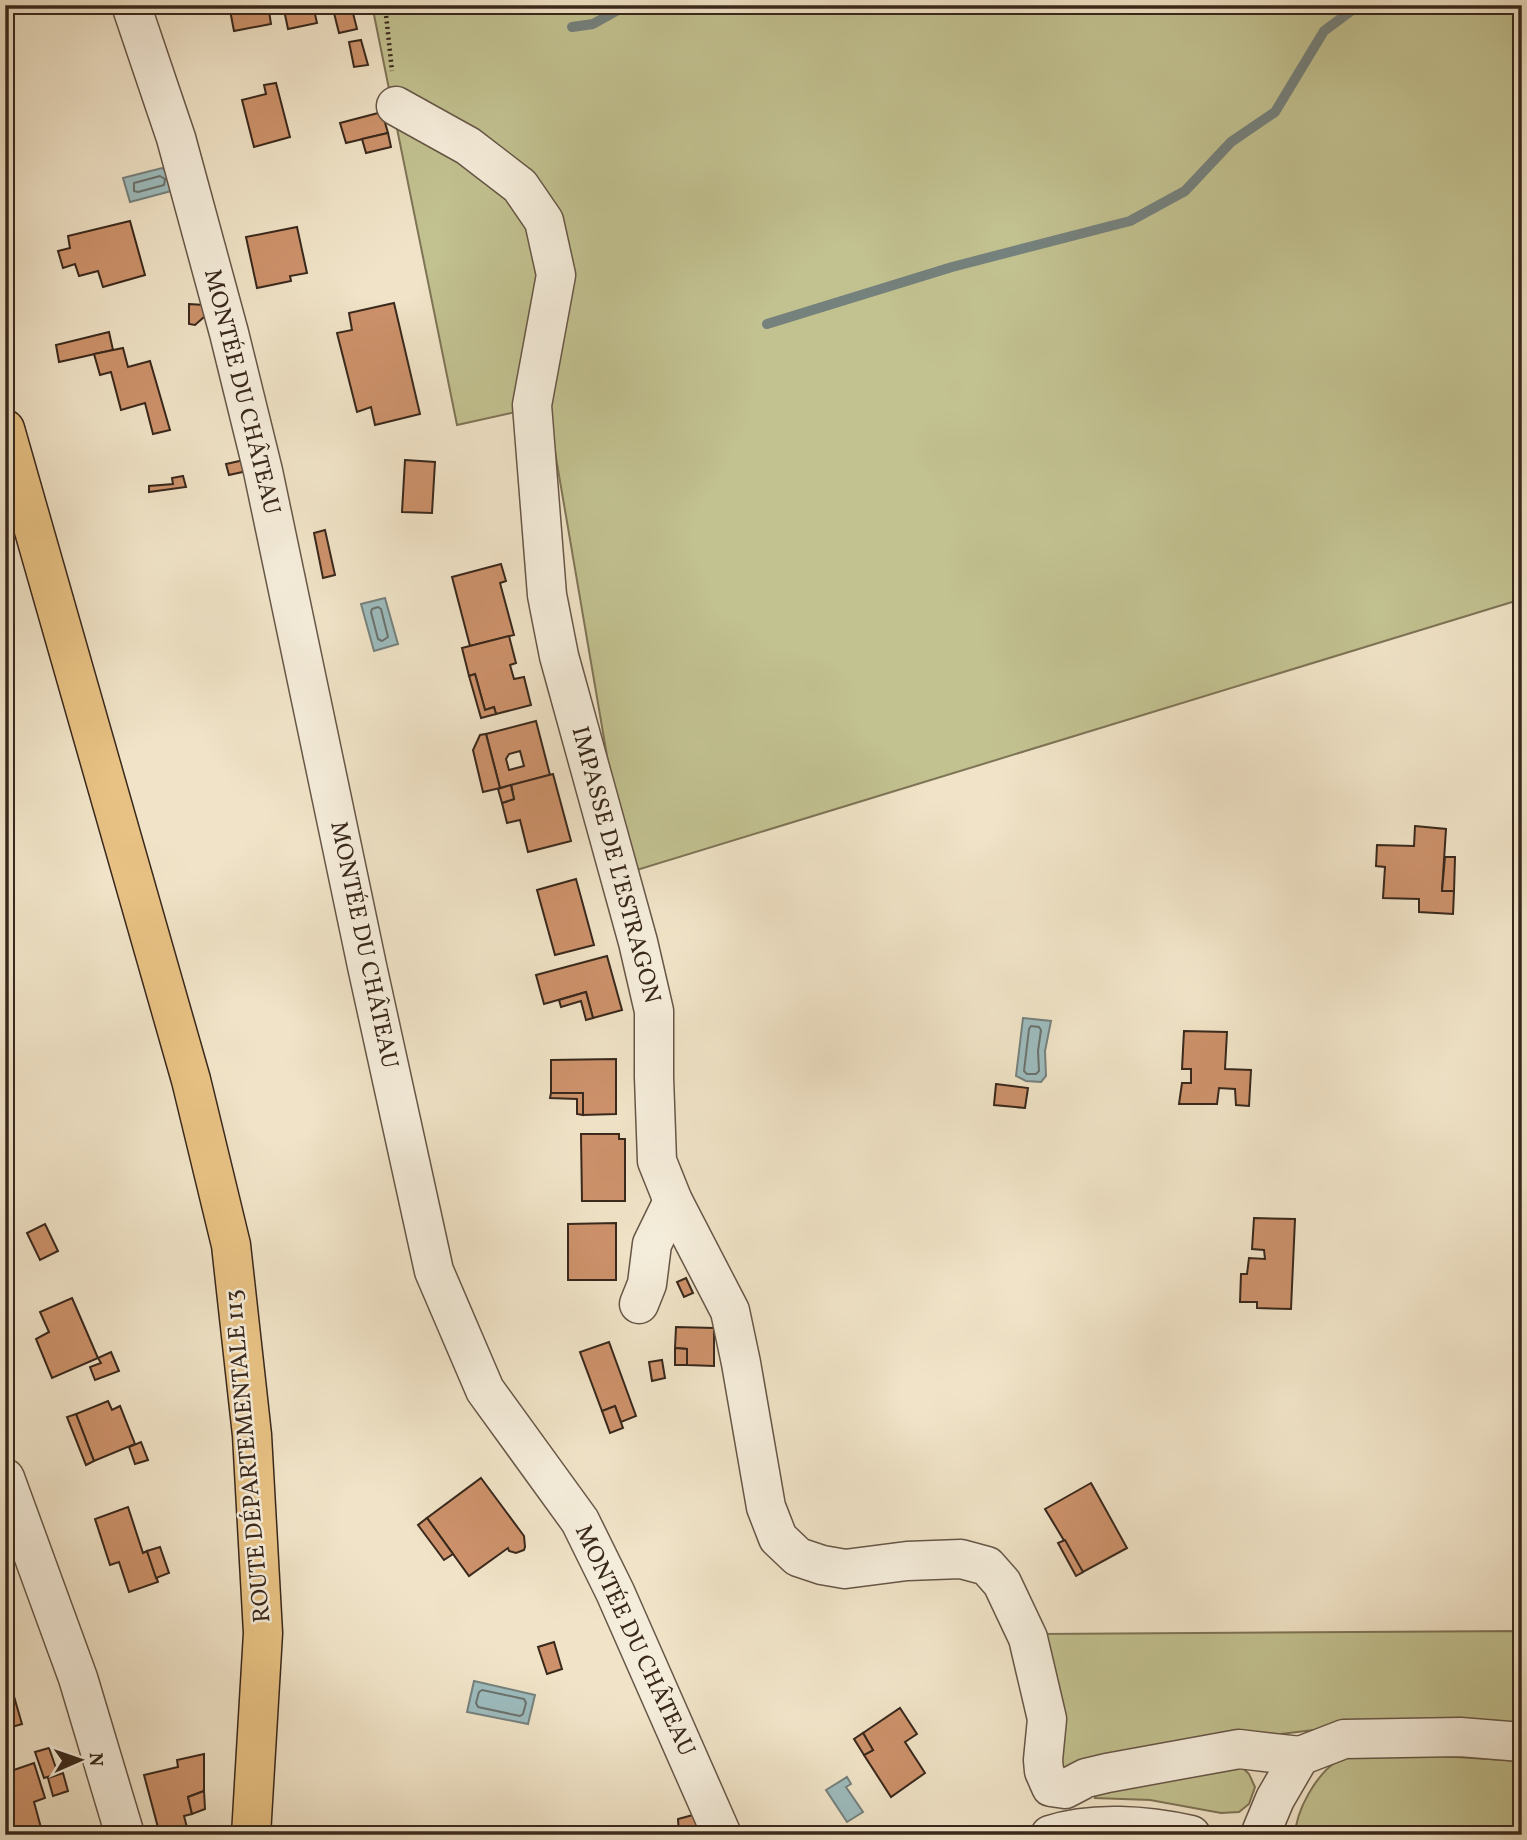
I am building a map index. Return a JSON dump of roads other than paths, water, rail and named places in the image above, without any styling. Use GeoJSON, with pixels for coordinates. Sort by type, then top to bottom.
{"type":"FeatureCollection","features":[{"type":"Feature","properties":{"kind":"main road","name":"ROUTE DÉPARTEMENTALE 113"},"geometry":{"type":"LineString","coordinates":[[5,429],[191,1080],[231,1245],[252,1435],[263,1633],[251,1835]]}},
{"type":"Feature","properties":{"kind":"street","name":"MONTÉE DU CHÂTEAU"},"geometry":{"type":"LineString","coordinates":[[131,5],[176,138],[229,332],[263,471],[434,1271],[485,1390],[580,1521],[615,1592],[722,1835]]}},
{"type":"Feature","properties":{"kind":"street","name":"IMPASSE DE L’ESTRAGON"},"geometry":{"type":"LineString","coordinates":[[396,106],[468,146],[520,186],[544,221],[556,275],[532,405],[547,595],[559,656],[638,942],[654,1011],[657,1161],[673,1200],[730,1311],[766,1507],[778,1538],[798,1557],[845,1569],[907,1561],[961,1559],[987,1566],[1002,1583],[1028,1638],[1047,1718],[1043,1760],[1044,1771],[1051,1787],[1065,1789],[1107,1773],[1239,1749],[1300,1756]]}},
{"type":"Feature","properties":{"kind":"street"},"geometry":{"type":"LineString","coordinates":[[639,1304],[648,1284],[652,1244],[673,1200]]}},
{"type":"Feature","properties":{"kind":"street"},"geometry":{"type":"LineString","coordinates":[[5,1478],[78,1678],[125,1835]]}},
{"type":"Feature","properties":{"kind":"street"},"geometry":{"type":"LineString","coordinates":[[1260,1835],[1275,1799],[1300,1756],[1344,1739],[1460,1737],[1522,1742]]}},
{"type":"Feature","properties":{"kind":"street"},"geometry":{"type":"LineString","coordinates":[[1050,1835],[1071,1828],[1155,1827],[1191,1835]]}},
{"type":"Feature","properties":{"kind":"water"},"geometry":{"type":"Polygon","coordinates":[[[162,168],[171,174],[175,190],[130,202],[123,178],[162,168]]]}},
{"type":"Feature","properties":{"kind":"water"},"geometry":{"type":"Polygon","coordinates":[[[385,598],[398,644],[374,651],[361,604],[385,598]]]}},
{"type":"Feature","properties":{"kind":"water"},"geometry":{"type":"Polygon","coordinates":[[[1023,1018],[1051,1021],[1045,1051],[1046,1076],[1041,1082],[1026,1081],[1016,1076],[1023,1018]]]}},
{"type":"Feature","properties":{"kind":"water"},"geometry":{"type":"Polygon","coordinates":[[[474,1681],[535,1695],[528,1724],[467,1712],[474,1681]]]}},
{"type":"Feature","properties":{"kind":"water"},"geometry":{"type":"Polygon","coordinates":[[[847,1777],[851,1784],[846,1787],[863,1812],[847,1822],[826,1790],[847,1777]]]}},
{"type":"Feature","properties":{"kind":"waterway"},"geometry":{"type":"LineString","coordinates":[[572,27],[593,24],[627,5]]}},
{"type":"Feature","properties":{"kind":"waterway"},"geometry":{"type":"LineString","coordinates":[[767,324],[952,267],[1130,221],[1185,191],[1231,142],[1275,112],[1324,31],[1359,5]]}}]}
